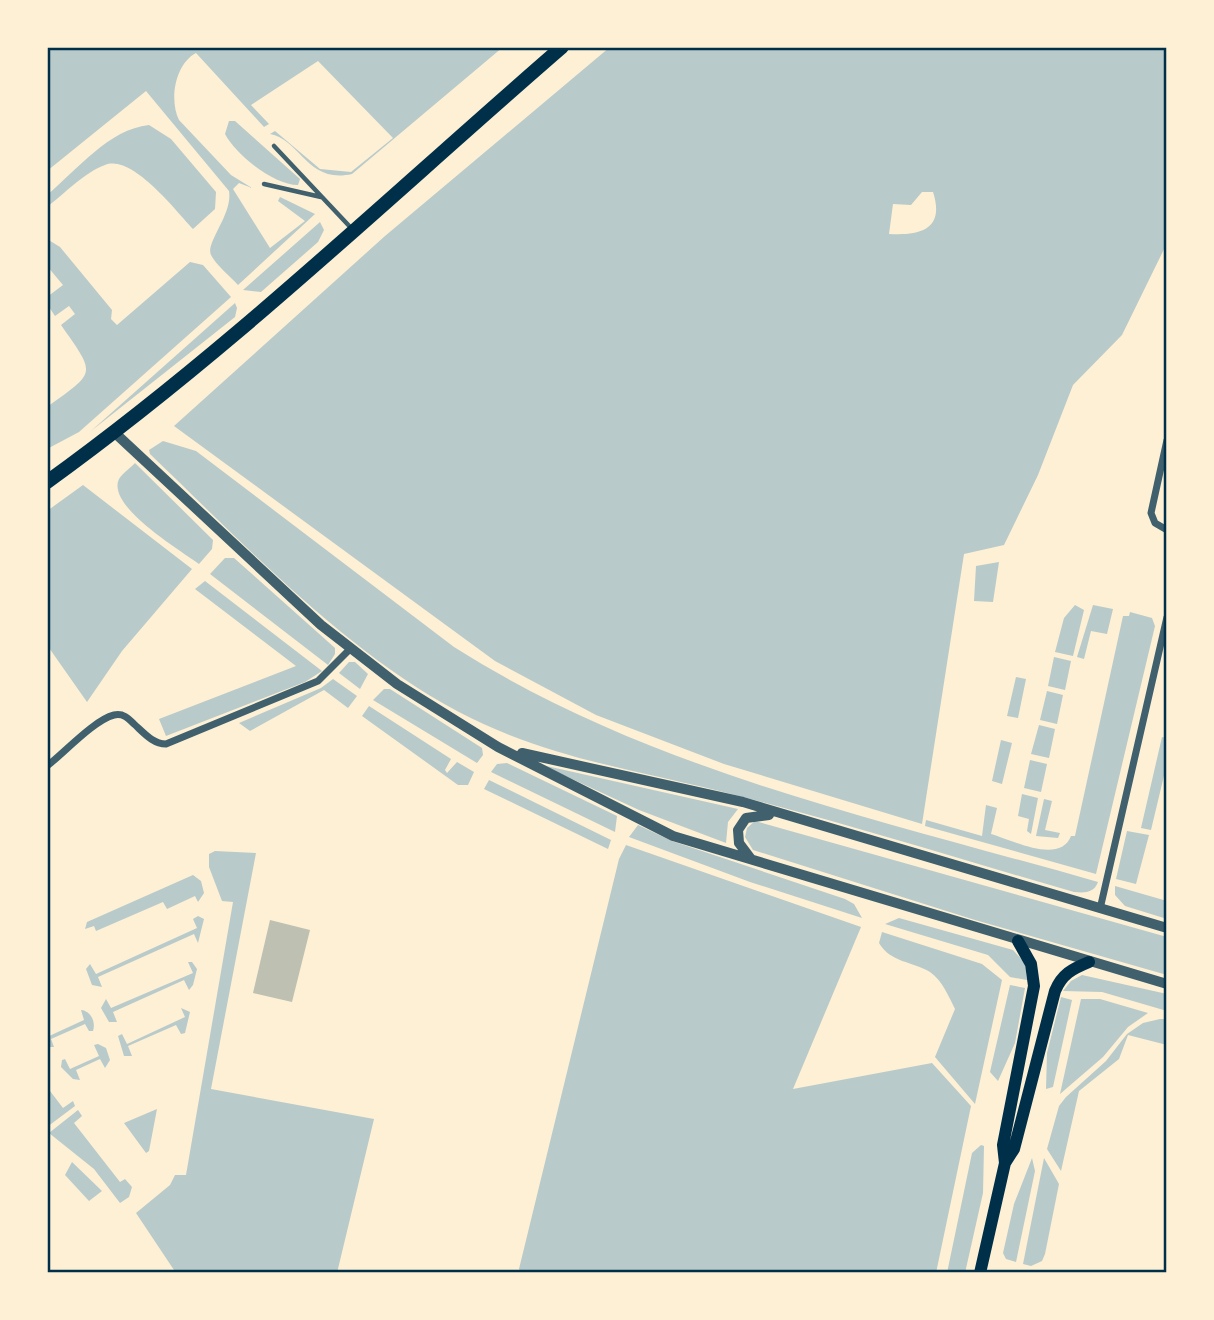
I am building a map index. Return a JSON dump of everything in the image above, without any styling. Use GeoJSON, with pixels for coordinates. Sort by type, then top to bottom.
{"type":"FeatureCollection","features":[{"type":"Feature","properties":{"kind":"main road"},"geometry":{"type":"LineString","coordinates":[[47,482],[115,432],[256,317],[562,47]]}},
{"type":"Feature","properties":{"kind":"main road"},"geometry":{"type":"LineString","coordinates":[[981,1273],[1005,1163],[1003,1145],[1034,986],[1031,964],[1018,941]]}},
{"type":"Feature","properties":{"kind":"main road"},"geometry":{"type":"LineString","coordinates":[[1005,1163],[1014,1149],[1060,979],[1069,970],[1089,962]]}},
{"type":"Feature","properties":{"kind":"street"},"geometry":{"type":"LineString","coordinates":[[115,432],[229,541],[350,649],[397,684],[505,749],[673,835],[1167,985]]}},
{"type":"Feature","properties":{"kind":"street"},"geometry":{"type":"LineString","coordinates":[[1167,440],[1150,513],[1155,523],[1167,530]]}},
{"type":"Feature","properties":{"kind":"street"},"geometry":{"type":"LineString","coordinates":[[1100,909],[1167,617]]}},
{"type":"Feature","properties":{"kind":"street"},"geometry":{"type":"LineString","coordinates":[[47,766],[100,722],[115,715],[125,716],[158,744],[166,744],[310,685],[325,677],[350,649]]}},
{"type":"Feature","properties":{"kind":"street"},"geometry":{"type":"LineString","coordinates":[[505,749],[743,802],[779,816],[1167,928]]}},
{"type":"Feature","properties":{"kind":"street"},"geometry":{"type":"LineString","coordinates":[[751,859],[739,843],[737,830],[741,823],[755,815],[779,816]]}},
{"type":"Feature","properties":{"kind":"lane"},"geometry":{"type":"LineString","coordinates":[[274,146],[353,231]]}},
{"type":"Feature","properties":{"kind":"lane"},"geometry":{"type":"LineString","coordinates":[[264,184],[322,197]]}},
{"type":"Feature","properties":{"kind":"shaded area"},"geometry":{"type":"Polygon","coordinates":[[[47,47],[503,47],[352,174],[337,175],[314,167],[290,144],[270,134],[275,131],[320,169],[351,172],[393,138],[318,61],[251,105],[269,124],[264,127],[196,53],[189,58],[179,74],[174,93],[179,120],[231,175],[252,188],[239,183],[233,189],[270,248],[305,221],[278,201],[280,197],[315,214],[238,285],[216,263],[210,250],[227,209],[229,191],[146,91],[47,171],[47,47]]]}},
{"type":"Feature","properties":{"kind":"shaded area"},"geometry":{"type":"Polygon","coordinates":[[[610,47],[1167,47],[1167,243],[1122,335],[1073,385],[1038,475],[1004,545],[964,554],[922,824],[724,764],[596,715],[495,661],[174,426],[385,236],[610,47]],[[922,192],[911,205],[893,204],[889,234],[911,233],[928,228],[936,214],[933,192],[922,192]]]}},
{"type":"Feature","properties":{"kind":"shaded area"},"geometry":{"type":"Polygon","coordinates":[[[229,121],[235,121],[300,179],[298,185],[288,184],[267,174],[238,151],[225,134],[229,121]]]}},
{"type":"Feature","properties":{"kind":"shaded area"},"geometry":{"type":"Polygon","coordinates":[[[149,125],[171,139],[216,192],[215,209],[193,229],[140,175],[116,164],[105,165],[90,173],[47,207],[47,195],[94,152],[120,134],[149,125]]]}},
{"type":"Feature","properties":{"kind":"shaded area"},"geometry":{"type":"Polygon","coordinates":[[[320,222],[324,230],[318,242],[261,292],[243,290],[320,222]]]}},
{"type":"Feature","properties":{"kind":"shaded area"},"geometry":{"type":"Polygon","coordinates":[[[47,239],[60,247],[112,310],[111,319],[117,325],[190,262],[203,265],[231,297],[79,432],[47,449],[47,407],[75,386],[86,371],[81,354],[61,325],[75,314],[69,306],[55,316],[47,304],[47,297],[63,285],[47,266],[47,239]]]}},
{"type":"Feature","properties":{"kind":"shaded area"},"geometry":{"type":"Polygon","coordinates":[[[235,303],[235,317],[91,431],[235,303]]]}},
{"type":"Feature","properties":{"kind":"shaded area"},"geometry":{"type":"Polygon","coordinates":[[[163,441],[196,451],[454,647],[529,690],[606,727],[686,759],[849,813],[1098,882],[1089,892],[1074,892],[781,807],[561,753],[492,728],[415,686],[334,627],[150,454],[149,450],[163,441]]]}},
{"type":"Feature","properties":{"kind":"shaded area"},"geometry":{"type":"Polygon","coordinates":[[[135,463],[213,540],[212,549],[199,564],[147,526],[123,502],[118,490],[119,479],[135,463]]]}},
{"type":"Feature","properties":{"kind":"shaded area"},"geometry":{"type":"Polygon","coordinates":[[[83,485],[192,569],[122,651],[87,702],[47,645],[47,511],[83,485]]]}},
{"type":"Feature","properties":{"kind":"shaded area"},"geometry":{"type":"Polygon","coordinates":[[[225,558],[234,558],[335,648],[335,654],[328,665],[210,574],[225,558]]]}},
{"type":"Feature","properties":{"kind":"shaded area"},"geometry":{"type":"Polygon","coordinates":[[[999,562],[993,602],[974,601],[976,566],[999,562]]]}},
{"type":"Feature","properties":{"kind":"shaded area"},"geometry":{"type":"Polygon","coordinates":[[[205,581],[322,671],[305,682],[166,736],[159,719],[296,666],[195,589],[205,581]]]}},
{"type":"Feature","properties":{"kind":"shaded area"},"geometry":{"type":"Polygon","coordinates":[[[1075,605],[1084,610],[1073,656],[1055,652],[1064,618],[1075,605]]]}},
{"type":"Feature","properties":{"kind":"shaded area"},"geometry":{"type":"Polygon","coordinates":[[[1093,605],[1113,609],[1107,634],[1091,631],[1084,659],[1077,657],[1093,605]]]}},
{"type":"Feature","properties":{"kind":"shaded area"},"geometry":{"type":"Polygon","coordinates":[[[1130,612],[1152,618],[1155,626],[1096,874],[925,826],[926,820],[982,836],[986,805],[997,808],[991,834],[1011,841],[1046,850],[1057,849],[1071,836],[1075,836],[1123,616],[1129,616],[1130,612]]]}},
{"type":"Feature","properties":{"kind":"shaded area"},"geometry":{"type":"Polygon","coordinates":[[[1054,657],[1071,661],[1065,690],[1048,686],[1054,657]]]}},
{"type":"Feature","properties":{"kind":"shaded area"},"geometry":{"type":"Polygon","coordinates":[[[349,662],[355,662],[368,674],[360,689],[339,673],[349,662]]]}},
{"type":"Feature","properties":{"kind":"shaded area"},"geometry":{"type":"Polygon","coordinates":[[[1016,677],[1026,679],[1018,718],[1007,716],[1016,677]]]}},
{"type":"Feature","properties":{"kind":"shaded area"},"geometry":{"type":"Polygon","coordinates":[[[333,679],[357,696],[348,708],[324,690],[250,731],[239,723],[321,688],[333,679]]]}},
{"type":"Feature","properties":{"kind":"shaded area"},"geometry":{"type":"Polygon","coordinates":[[[384,689],[390,689],[482,748],[483,755],[477,763],[373,700],[384,689]]]}},
{"type":"Feature","properties":{"kind":"shaded area"},"geometry":{"type":"Polygon","coordinates":[[[1047,691],[1063,695],[1057,724],[1040,720],[1047,691]]]}},
{"type":"Feature","properties":{"kind":"shaded area"},"geometry":{"type":"Polygon","coordinates":[[[369,706],[451,759],[445,770],[447,773],[457,762],[474,772],[468,785],[458,785],[362,716],[369,706]]]}},
{"type":"Feature","properties":{"kind":"shaded area"},"geometry":{"type":"Polygon","coordinates":[[[1039,725],[1055,729],[1049,758],[1031,754],[1039,725]]]}},
{"type":"Feature","properties":{"kind":"shaded area"},"geometry":{"type":"Polygon","coordinates":[[[1162,737],[1167,738],[1167,763],[1151,830],[1141,828],[1162,737]]]}},
{"type":"Feature","properties":{"kind":"shaded area"},"geometry":{"type":"Polygon","coordinates":[[[1001,740],[1012,743],[1002,784],[992,781],[1001,740]]]}},
{"type":"Feature","properties":{"kind":"shaded area"},"geometry":{"type":"Polygon","coordinates":[[[1030,760],[1047,764],[1041,792],[1024,788],[1030,760]]]}},
{"type":"Feature","properties":{"kind":"shaded area"},"geometry":{"type":"Polygon","coordinates":[[[507,763],[617,816],[615,832],[491,772],[497,764],[507,763]]]}},
{"type":"Feature","properties":{"kind":"shaded area"},"geometry":{"type":"Polygon","coordinates":[[[542,765],[738,809],[728,822],[726,843],[639,810],[542,765]]]}},
{"type":"Feature","properties":{"kind":"shaded area"},"geometry":{"type":"Polygon","coordinates":[[[489,780],[611,840],[608,849],[484,789],[489,780]]]}},
{"type":"Feature","properties":{"kind":"shaded area"},"geometry":{"type":"Polygon","coordinates":[[[1022,794],[1038,798],[1031,834],[1027,831],[1029,819],[1018,816],[1022,794]]]}},
{"type":"Feature","properties":{"kind":"shaded area"},"geometry":{"type":"Polygon","coordinates":[[[1044,799],[1052,801],[1045,830],[1060,833],[1058,838],[1036,836],[1044,799]]]}},
{"type":"Feature","properties":{"kind":"shaded area"},"geometry":{"type":"Polygon","coordinates":[[[755,821],[1167,937],[1167,975],[975,920],[753,850],[745,837],[747,828],[755,821]]]}},
{"type":"Feature","properties":{"kind":"shaded area"},"geometry":{"type":"Polygon","coordinates":[[[638,825],[672,841],[845,899],[854,904],[862,918],[750,882],[629,837],[638,825]]]}},
{"type":"Feature","properties":{"kind":"shaded area"},"geometry":{"type":"Polygon","coordinates":[[[1127,831],[1149,835],[1136,884],[1116,879],[1127,831]]]}},
{"type":"Feature","properties":{"kind":"shaded area"},"geometry":{"type":"Polygon","coordinates":[[[626,845],[861,927],[793,1089],[932,1063],[971,1106],[936,1273],[521,1273],[519,1269],[619,859],[626,845]]]}},
{"type":"Feature","properties":{"kind":"shaded area"},"geometry":{"type":"Polygon","coordinates":[[[215,851],[256,853],[211,1089],[374,1119],[337,1273],[176,1273],[136,1213],[170,1185],[175,1175],[186,1175],[233,902],[222,901],[209,867],[209,854],[215,851]]]}},
{"type":"Feature","properties":{"kind":"shaded area"},"geometry":{"type":"Polygon","coordinates":[[[193,875],[201,881],[204,893],[198,902],[195,896],[167,909],[163,902],[96,931],[94,926],[85,929],[87,922],[193,875]]]}},
{"type":"Feature","properties":{"kind":"shaded area"},"geometry":{"type":"Polygon","coordinates":[[[1115,886],[1167,901],[1167,919],[1125,906],[1115,895],[1115,886]]]}},
{"type":"Feature","properties":{"kind":"shaded area"},"geometry":{"type":"Polygon","coordinates":[[[198,916],[204,919],[198,943],[194,934],[98,977],[102,987],[92,985],[86,969],[90,964],[96,974],[197,928],[193,919],[198,916]]]}},
{"type":"Feature","properties":{"kind":"shaded area"},"geometry":{"type":"Polygon","coordinates":[[[899,918],[1013,950],[1025,963],[1027,980],[1010,977],[988,955],[885,924],[899,918]]]}},
{"type":"Feature","properties":{"kind":"shaded area"},"geometry":{"type":"Polygon","coordinates":[[[882,932],[982,964],[1002,980],[975,1104],[935,1057],[955,1009],[948,994],[930,972],[884,950],[879,943],[882,932]]]}},
{"type":"Feature","properties":{"kind":"shaded area"},"geometry":{"type":"Polygon","coordinates":[[[188,962],[192,962],[197,969],[189,990],[184,980],[113,1012],[117,1022],[109,1022],[101,1008],[106,999],[111,1008],[193,973],[188,962]]]}},
{"type":"Feature","properties":{"kind":"shaded area"},"geometry":{"type":"Polygon","coordinates":[[[1082,975],[1167,994],[1167,1011],[1102,992],[1063,991],[1071,981],[1082,975]]]}},
{"type":"Feature","properties":{"kind":"shaded area"},"geometry":{"type":"Polygon","coordinates":[[[1010,985],[1025,988],[1015,1043],[998,1081],[990,1072],[1010,985]]]}},
{"type":"Feature","properties":{"kind":"shaded area"},"geometry":{"type":"Polygon","coordinates":[[[1061,997],[1072,1000],[1053,1087],[1046,1089],[1047,1053],[1061,997]]]}},
{"type":"Feature","properties":{"kind":"shaded area"},"geometry":{"type":"Polygon","coordinates":[[[1081,999],[1100,999],[1148,1013],[1128,1027],[1103,1057],[1060,1094],[1081,999]]]}},
{"type":"Feature","properties":{"kind":"shaded area"},"geometry":{"type":"Polygon","coordinates":[[[181,1008],[190,1012],[185,1033],[181,1034],[176,1025],[128,1046],[132,1056],[124,1056],[118,1036],[122,1034],[127,1044],[185,1017],[181,1008]]]}},
{"type":"Feature","properties":{"kind":"shaded area"},"geometry":{"type":"Polygon","coordinates":[[[81,1010],[92,1017],[93,1031],[89,1031],[85,1024],[51,1039],[54,1047],[47,1047],[47,1037],[84,1020],[81,1010]]]}},
{"type":"Feature","properties":{"kind":"shaded area"},"geometry":{"type":"Polygon","coordinates":[[[1167,1019],[1167,1045],[1128,1035],[1119,1059],[1079,1091],[1061,1171],[1047,1149],[1059,1106],[1106,1061],[1127,1034],[1143,1023],[1167,1019]]]}},
{"type":"Feature","properties":{"kind":"shaded area"},"geometry":{"type":"Polygon","coordinates":[[[94,1045],[106,1048],[110,1060],[105,1068],[100,1059],[76,1070],[80,1080],[73,1079],[61,1067],[62,1060],[65,1059],[70,1069],[99,1056],[94,1045]]]}},
{"type":"Feature","properties":{"kind":"shaded area"},"geometry":{"type":"Polygon","coordinates":[[[47,1087],[63,1108],[73,1101],[75,1106],[47,1127],[47,1087]]]}},
{"type":"Feature","properties":{"kind":"shaded area"},"geometry":{"type":"Polygon","coordinates":[[[157,1109],[149,1151],[146,1153],[124,1123],[157,1109]]]}},
{"type":"Feature","properties":{"kind":"shaded area"},"geometry":{"type":"Polygon","coordinates":[[[78,1110],[82,1116],[74,1123],[120,1182],[125,1179],[132,1187],[129,1197],[120,1203],[94,1169],[49,1133],[78,1110]]]}},
{"type":"Feature","properties":{"kind":"shaded area"},"geometry":{"type":"Polygon","coordinates":[[[981,1145],[984,1146],[983,1193],[965,1273],[947,1273],[972,1153],[981,1145]]]}},
{"type":"Feature","properties":{"kind":"shaded area"},"geometry":{"type":"Polygon","coordinates":[[[1032,1158],[1035,1171],[1016,1262],[1006,1259],[1003,1253],[1014,1204],[1032,1158]]]}},
{"type":"Feature","properties":{"kind":"shaded area"},"geometry":{"type":"Polygon","coordinates":[[[1044,1158],[1059,1184],[1045,1254],[1042,1261],[1031,1266],[1023,1264],[1044,1158]]]}},
{"type":"Feature","properties":{"kind":"shaded area"},"geometry":{"type":"Polygon","coordinates":[[[72,1162],[102,1191],[89,1201],[65,1175],[72,1162]]]}},
{"type":"Feature","properties":{"kind":"building"},"geometry":{"type":"Polygon","coordinates":[[[270,920],[310,930],[292,1002],[253,993],[270,920]]]}}]}
